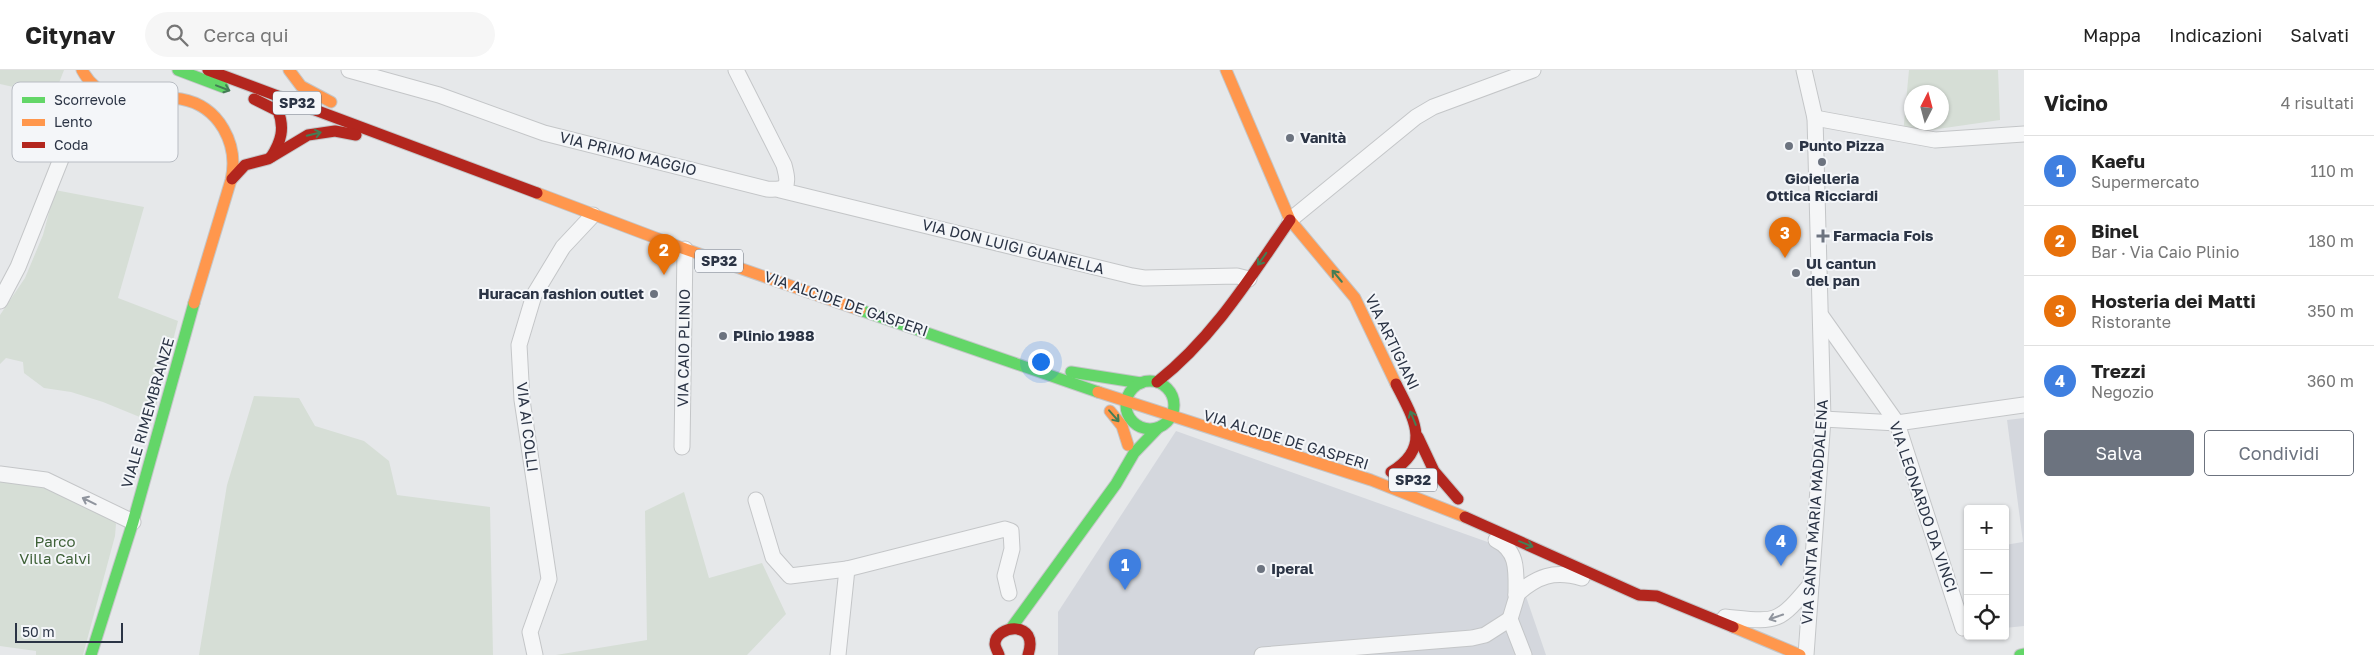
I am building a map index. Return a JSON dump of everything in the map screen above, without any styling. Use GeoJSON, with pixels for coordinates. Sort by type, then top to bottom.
{"type":"FeatureCollection","features":[{"type":"Feature","properties":{"kind":"main road"},"geometry":{"type":"LineString","coordinates":[[82,70],[89,82]]}},
{"type":"Feature","properties":{"kind":"main road"},"geometry":{"type":"LineString","coordinates":[[178,70],[278,111],[282,121],[282,133],[271,157]]}},
{"type":"Feature","properties":{"kind":"main road","name":"SP32"},"geometry":{"type":"LineString","coordinates":[[208,70],[389,138]]}},
{"type":"Feature","properties":{"kind":"main road"},"geometry":{"type":"LineString","coordinates":[[288,70],[298,84],[308,92],[341,106]]}},
{"type":"Feature","properties":{"kind":"main road","name":"VIA ARTIGIANI"},"geometry":{"type":"LineString","coordinates":[[1226,70],[1290,220],[1355,298],[1415,422],[1422,452],[1431,468],[1463,501],[1429,487]]}},
{"type":"Feature","properties":{"kind":"main road"},"geometry":{"type":"LineString","coordinates":[[178,99],[192,101],[205,108],[224,126],[230,139],[233,164],[232,179]]}},
{"type":"Feature","properties":{"kind":"main road"},"geometry":{"type":"LineString","coordinates":[[358,113],[376,124],[389,138]]}},
{"type":"Feature","properties":{"kind":"main road"},"geometry":{"type":"LineString","coordinates":[[232,179],[245,165],[271,157],[301,138],[324,132],[342,131],[368,138],[389,138]]}},
{"type":"Feature","properties":{"kind":"main road","name":"VIA ALCIDE DE GASPERI"},"geometry":{"type":"LineString","coordinates":[[389,138],[685,249],[954,341],[1174,411],[1322,451]]}},
{"type":"Feature","properties":{"kind":"main road","name":"VIALE RIMEMBRANZE"},"geometry":{"type":"LineString","coordinates":[[92,655],[133,522],[224,198],[232,179]]}},
{"type":"Feature","properties":{"kind":"main road"},"geometry":{"type":"LineString","coordinates":[[1128,445],[1122,426],[1113,413],[1100,404],[1068,390],[1062,376],[1074,372],[1141,383],[1157,382],[1192,354],[1249,279],[1290,220]]}},
{"type":"Feature","properties":{"kind":"main road"},"geometry":{"type":"LineString","coordinates":[[995,653],[999,634],[1012,628],[1116,484],[1125,467],[1146,439],[1174,411],[1170,392],[1157,382]]}},
{"type":"Feature","properties":{"kind":"main road"},"geometry":{"type":"LineString","coordinates":[[1125,467],[1130,418],[1129,397],[1141,383]]}},
{"type":"Feature","properties":{"kind":"main road","name":"VIA ALCIDE DE GASPERI"},"geometry":{"type":"LineString","coordinates":[[1174,411],[1218,430],[1381,474],[1404,476]]}},
{"type":"Feature","properties":{"kind":"main road"},"geometry":{"type":"LineString","coordinates":[[1130,418],[1142,428],[1158,428]]}},
{"type":"Feature","properties":{"kind":"main road"},"geometry":{"type":"LineString","coordinates":[[1218,430],[1229,430],[1381,474],[1405,464],[1415,449],[1418,437]]}},
{"type":"Feature","properties":{"kind":"main road","name":"VIA ALCIDE DE GASPERI"},"geometry":{"type":"LineString","coordinates":[[1381,474],[1564,567]]}},
{"type":"Feature","properties":{"kind":"main road"},"geometry":{"type":"LineString","coordinates":[[1638,585],[1652,587],[1657,596],[1800,655]]}},
{"type":"Feature","properties":{"kind":"main road"},"geometry":{"type":"LineString","coordinates":[[1031,648],[1033,600]]}},
{"type":"Feature","properties":{"kind":"main road"},"geometry":{"type":"LineString","coordinates":[[1012,628],[1020,629],[1031,648]]}},
{"type":"Feature","properties":{"kind":"main road"},"geometry":{"type":"LineString","coordinates":[[2020,655],[2024,654]]}},
{"type":"Feature","properties":{"kind":"street","name":"VIA PRIMO MAGGIO"},"geometry":{"type":"LineString","coordinates":[[349,70],[439,95],[544,133],[767,189],[780,190]]}},
{"type":"Feature","properties":{"kind":"street"},"geometry":{"type":"LineString","coordinates":[[736,70],[784,165],[788,180],[786,186],[780,190]]}},
{"type":"Feature","properties":{"kind":"street"},"geometry":{"type":"LineString","coordinates":[[1290,220],[1416,117],[1433,107],[1533,70]]}},
{"type":"Feature","properties":{"kind":"street","name":"VIA SANTA MARIA MADDALENA"},"geometry":{"type":"LineString","coordinates":[[1804,70],[1815,118],[1824,419],[1806,655]]}},
{"type":"Feature","properties":{"kind":"street"},"geometry":{"type":"LineString","coordinates":[[1815,118],[1935,140],[2024,134]]}},
{"type":"Feature","properties":{"kind":"street"},"geometry":{"type":"LineString","coordinates":[[0,301],[18,267],[60,162]]}},
{"type":"Feature","properties":{"kind":"street","name":"VIA DON LUIGI GUANELLA"},"geometry":{"type":"LineString","coordinates":[[780,190],[1132,276],[1144,278],[1237,276],[1249,279]]}},
{"type":"Feature","properties":{"kind":"street","name":"VIA AI COLLI"},"geometry":{"type":"LineString","coordinates":[[535,655],[530,632],[549,579],[522,400],[520,345],[534,295],[563,246],[593,215]]}},
{"type":"Feature","properties":{"kind":"street","name":"VIA CAIO PLINIO"},"geometry":{"type":"LineString","coordinates":[[682,446],[685,249]]}},
{"type":"Feature","properties":{"kind":"street","name":"VIA LEONARDO DA VINCI"},"geometry":{"type":"LineString","coordinates":[[1822,317],[1897,423],[1963,628]]}},
{"type":"Feature","properties":{"kind":"street"},"geometry":{"type":"LineString","coordinates":[[1824,419],[1897,423],[2024,405]]}},
{"type":"Feature","properties":{"kind":"street"},"geometry":{"type":"LineString","coordinates":[[0,474],[46,480],[133,522]]}},
{"type":"Feature","properties":{"kind":"street","name":"VIA ALCIDE DE GASPERI"},"geometry":{"type":"LineString","coordinates":[[1381,474],[1375,487],[1498,541],[1511,550],[1516,570],[1516,595]]}},
{"type":"Feature","properties":{"kind":"street"},"geometry":{"type":"LineString","coordinates":[[756,500],[773,557],[790,576],[847,569],[1005,530],[1011,531],[1013,539],[1005,576],[1009,593]]}},
{"type":"Feature","properties":{"kind":"street"},"geometry":{"type":"LineString","coordinates":[[1524,655],[1510,620],[1516,595],[1523,581],[1530,573],[1547,564],[1564,567],[1622,594],[1638,585]]}},
{"type":"Feature","properties":{"kind":"street"},"geometry":{"type":"LineString","coordinates":[[838,655],[847,569]]}},
{"type":"Feature","properties":{"kind":"street"},"geometry":{"type":"LineString","coordinates":[[1705,615],[1773,620],[1787,612],[1811,584]]}},
{"type":"Feature","properties":{"kind":"street"},"geometry":{"type":"LineString","coordinates":[[1262,655],[1329,652],[1472,638],[1485,635],[1510,620]]}},
{"type":"Feature","properties":{"kind":"shaded area"},"geometry":{"type":"Polygon","coordinates":[[[2024,418],[2024,626],[2009,628],[2009,544],[2023,542],[2007,420],[2024,418]]]}},
{"type":"Feature","properties":{"kind":"shaded area"},"geometry":{"type":"Polygon","coordinates":[[[1176,431],[1510,550],[1546,655],[1058,655],[1058,612],[1176,431]]]}},
{"type":"Feature","properties":{"kind":"green space"},"geometry":{"type":"Polygon","coordinates":[[[0,70],[64,70],[59,82],[12,82],[12,87],[0,84],[0,70]]]}},
{"type":"Feature","properties":{"kind":"green space"},"geometry":{"type":"Polygon","coordinates":[[[1909,70],[1998,70],[2000,120],[1949,127],[1949,85],[1908,85],[1909,70]]]}},
{"type":"Feature","properties":{"kind":"green space"},"geometry":{"type":"Polygon","coordinates":[[[1904,123],[1904,130],[1931,130],[1903,134],[1904,123]]]}},
{"type":"Feature","properties":{"kind":"green space"},"geometry":{"type":"Polygon","coordinates":[[[55,190],[144,207],[118,298],[178,321],[152,422],[103,402],[71,392],[44,388],[24,373],[23,362],[6,358],[0,364],[0,315],[25,278],[43,235],[55,190]]]}},
{"type":"Feature","properties":{"kind":"green space"},"geometry":{"type":"Polygon","coordinates":[[[254,396],[299,398],[315,426],[364,441],[389,461],[397,495],[490,507],[493,655],[199,655],[227,485],[254,396]]]}},
{"type":"Feature","properties":{"kind":"green space","name":"Parco Villa Calvi"},"geometry":{"type":"Polygon","coordinates":[[[0,478],[44,485],[113,519],[116,524],[115,536],[83,655],[36,655],[36,651],[0,646],[0,478]]]}},
{"type":"Feature","properties":{"kind":"green space"},"geometry":{"type":"Polygon","coordinates":[[[684,492],[709,578],[762,563],[786,614],[747,655],[556,655],[647,640],[645,511],[684,492]]]}},
{"type":"Feature","properties":{"kind":"traffic: fast"},"geometry":{"type":"LineString","coordinates":[[178,70],[223,87]]}},
{"type":"Feature","properties":{"kind":"traffic: fast"},"geometry":{"type":"LineString","coordinates":[[91,655],[133,522],[194,303]]}},
{"type":"Feature","properties":{"kind":"traffic: fast"},"geometry":{"type":"LineString","coordinates":[[860,310],[1098,392]]}},
{"type":"Feature","properties":{"kind":"traffic: fast"},"geometry":{"type":"LineString","coordinates":[[1071,372],[1141,383]]}},
{"type":"Feature","properties":{"kind":"traffic: fast"},"geometry":{"type":"LineString","coordinates":[[1150,381],[1159,383],[1167,388],[1172,396],[1174,405],[1172,414],[1167,422],[1159,427],[1150,429],[1141,427],[1133,422],[1128,414],[1126,405],[1128,396],[1133,388],[1141,383],[1150,381]]}},
{"type":"Feature","properties":{"kind":"traffic: fast"},"geometry":{"type":"LineString","coordinates":[[1012,627],[1116,484],[1134,453],[1158,428]]}},
{"type":"Feature","properties":{"kind":"traffic: fast"},"geometry":{"type":"LineString","coordinates":[[2020,655],[2024,654]]}},
{"type":"Feature","properties":{"kind":"traffic: slow"},"geometry":{"type":"LineString","coordinates":[[82,70],[90,82]]}},
{"type":"Feature","properties":{"kind":"traffic: slow"},"geometry":{"type":"LineString","coordinates":[[289,70],[301,86],[331,102]]}},
{"type":"Feature","properties":{"kind":"traffic: slow"},"geometry":{"type":"LineString","coordinates":[[1226,70],[1290,220],[1355,298],[1396,384]]}},
{"type":"Feature","properties":{"kind":"traffic: slow"},"geometry":{"type":"LineString","coordinates":[[178,99],[195,103],[216,118],[224,129],[232,154],[231,180],[194,303]]}},
{"type":"Feature","properties":{"kind":"traffic: slow"},"geometry":{"type":"LineString","coordinates":[[537,193],[685,249],[860,310]]}},
{"type":"Feature","properties":{"kind":"traffic: slow"},"geometry":{"type":"LineString","coordinates":[[1098,392],[1371,480],[1465,517]]}},
{"type":"Feature","properties":{"kind":"traffic: slow"},"geometry":{"type":"LineString","coordinates":[[1110,411],[1122,426],[1128,445]]}},
{"type":"Feature","properties":{"kind":"traffic: slow"},"geometry":{"type":"LineString","coordinates":[[1733,627],[1800,655]]}},
{"type":"Feature","properties":{"kind":"traffic: jam"},"geometry":{"type":"LineString","coordinates":[[208,70],[537,193]]}},
{"type":"Feature","properties":{"kind":"traffic: jam"},"geometry":{"type":"LineString","coordinates":[[254,99],[278,111],[280,117],[281,135],[271,157]]}},
{"type":"Feature","properties":{"kind":"traffic: jam"},"geometry":{"type":"LineString","coordinates":[[232,179],[245,165],[268,159],[308,135],[335,131],[356,135]]}},
{"type":"Feature","properties":{"kind":"traffic: jam"},"geometry":{"type":"LineString","coordinates":[[1157,382],[1177,365],[1213,327],[1230,306],[1290,220]]}},
{"type":"Feature","properties":{"kind":"traffic: jam"},"geometry":{"type":"LineString","coordinates":[[1391,472],[1404,462],[1412,452],[1416,442],[1413,420],[1396,384]]}},
{"type":"Feature","properties":{"kind":"traffic: jam"},"geometry":{"type":"LineString","coordinates":[[1418,437],[1434,471],[1458,499]]}},
{"type":"Feature","properties":{"kind":"traffic: jam"},"geometry":{"type":"LineString","coordinates":[[1465,517],[1639,595],[1657,596],[1733,627]]}},
{"type":"Feature","properties":{"kind":"traffic: jam"},"geometry":{"type":"LineString","coordinates":[[999,655],[995,645],[997,638],[1002,633],[1016,629],[1028,635],[1030,643],[1028,655]]}},
{"type":"Feature","properties":{"kind":"place","name":"Vanità"},"geometry":{"type":"Point","coordinates":[1290,138]}},
{"type":"Feature","properties":{"kind":"place","name":"Punto Pizza"},"geometry":{"type":"Point","coordinates":[1789,146]}},
{"type":"Feature","properties":{"kind":"place","name":"Gioielleria Ottica Ricciardi"},"geometry":{"type":"Point","coordinates":[1822,162]}},
{"type":"Feature","properties":{"kind":"place","name":"Farmacia Fois"},"geometry":{"type":"Point","coordinates":[1823,236]}},
{"type":"Feature","properties":{"kind":"place","name":"Hosteria dei Matti"},"geometry":{"type":"Point","coordinates":[1785,258]}},
{"type":"Feature","properties":{"kind":"place","name":"Ul cantun del pan"},"geometry":{"type":"Point","coordinates":[1796,273]}},
{"type":"Feature","properties":{"kind":"place","name":"Binel"},"geometry":{"type":"Point","coordinates":[664,275]}},
{"type":"Feature","properties":{"kind":"place","name":"Huracan fashion outlet"},"geometry":{"type":"Point","coordinates":[654,294]}},
{"type":"Feature","properties":{"kind":"place","name":"Plinio 1988"},"geometry":{"type":"Point","coordinates":[723,336]}},
{"type":"Feature","properties":{"kind":"place","name":"Trezzi"},"geometry":{"type":"Point","coordinates":[1781,566]}},
{"type":"Feature","properties":{"kind":"place","name":"Iperal"},"geometry":{"type":"Point","coordinates":[1261,569]}},
{"type":"Feature","properties":{"kind":"place","name":"Kaefu"},"geometry":{"type":"Point","coordinates":[1125,590]}}]}
